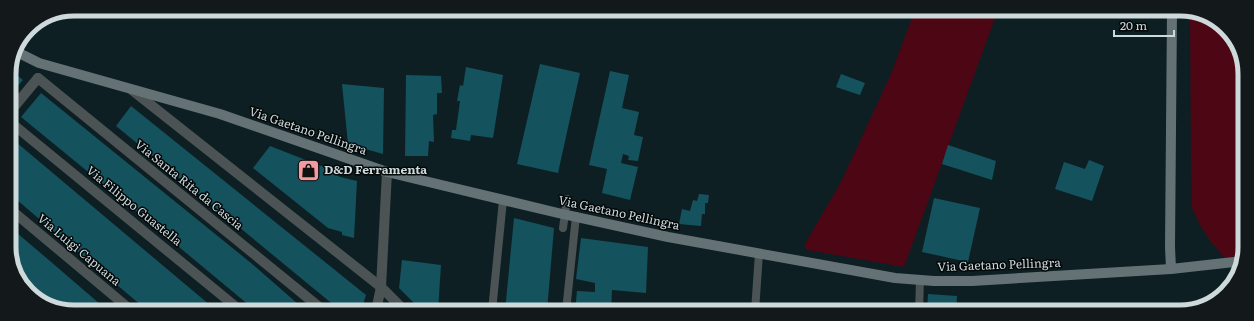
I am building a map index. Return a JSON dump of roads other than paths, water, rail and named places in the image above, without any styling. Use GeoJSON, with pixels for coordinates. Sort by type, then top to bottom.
{"type":"FeatureCollection","features":[{"type":"Feature","properties":{"kind":"street"},"geometry":{"type":"LineString","coordinates":[[1171,269],[1172,16]]}},
{"type":"Feature","properties":{"kind":"street","name":"Via Gaetano Pellingra"},"geometry":{"type":"LineString","coordinates":[[20,53],[40,63],[220,114],[387,172],[668,237],[896,278],[972,281],[1171,269],[1236,262]]}},
{"type":"Feature","properties":{"kind":"street"},"geometry":{"type":"LineString","coordinates":[[16,105],[38,78],[40,63]]}},
{"type":"Feature","properties":{"kind":"street","name":"Via Santa Rita da Cascia"},"geometry":{"type":"LineString","coordinates":[[38,78],[317,305]]}},
{"type":"Feature","properties":{"kind":"street"},"geometry":{"type":"LineString","coordinates":[[131,88],[381,287],[399,305]]}},
{"type":"Feature","properties":{"kind":"street","name":"Via Filippo Guastella"},"geometry":{"type":"LineString","coordinates":[[16,127],[234,305]]}},
{"type":"Feature","properties":{"kind":"street"},"geometry":{"type":"LineString","coordinates":[[377,305],[381,287],[387,172]]}},
{"type":"Feature","properties":{"kind":"street","name":"Via Luigi Capuana"},"geometry":{"type":"LineString","coordinates":[[16,214],[125,305]]}},
{"type":"Feature","properties":{"kind":"lane"},"geometry":{"type":"LineString","coordinates":[[562,228],[567,199]]}},
{"type":"Feature","properties":{"kind":"lane"},"geometry":{"type":"LineString","coordinates":[[493,305],[503,200]]}},
{"type":"Feature","properties":{"kind":"lane"},"geometry":{"type":"LineString","coordinates":[[567,305],[576,216]]}},
{"type":"Feature","properties":{"kind":"lane"},"geometry":{"type":"LineString","coordinates":[[755,305],[758,253]]}},
{"type":"Feature","properties":{"kind":"lane"},"geometry":{"type":"LineString","coordinates":[[918,305],[920,280]]}},
{"type":"Feature","properties":{"kind":"place","name":"D&D Ferramenta"},"geometry":{"type":"Point","coordinates":[308,170]}}]}
